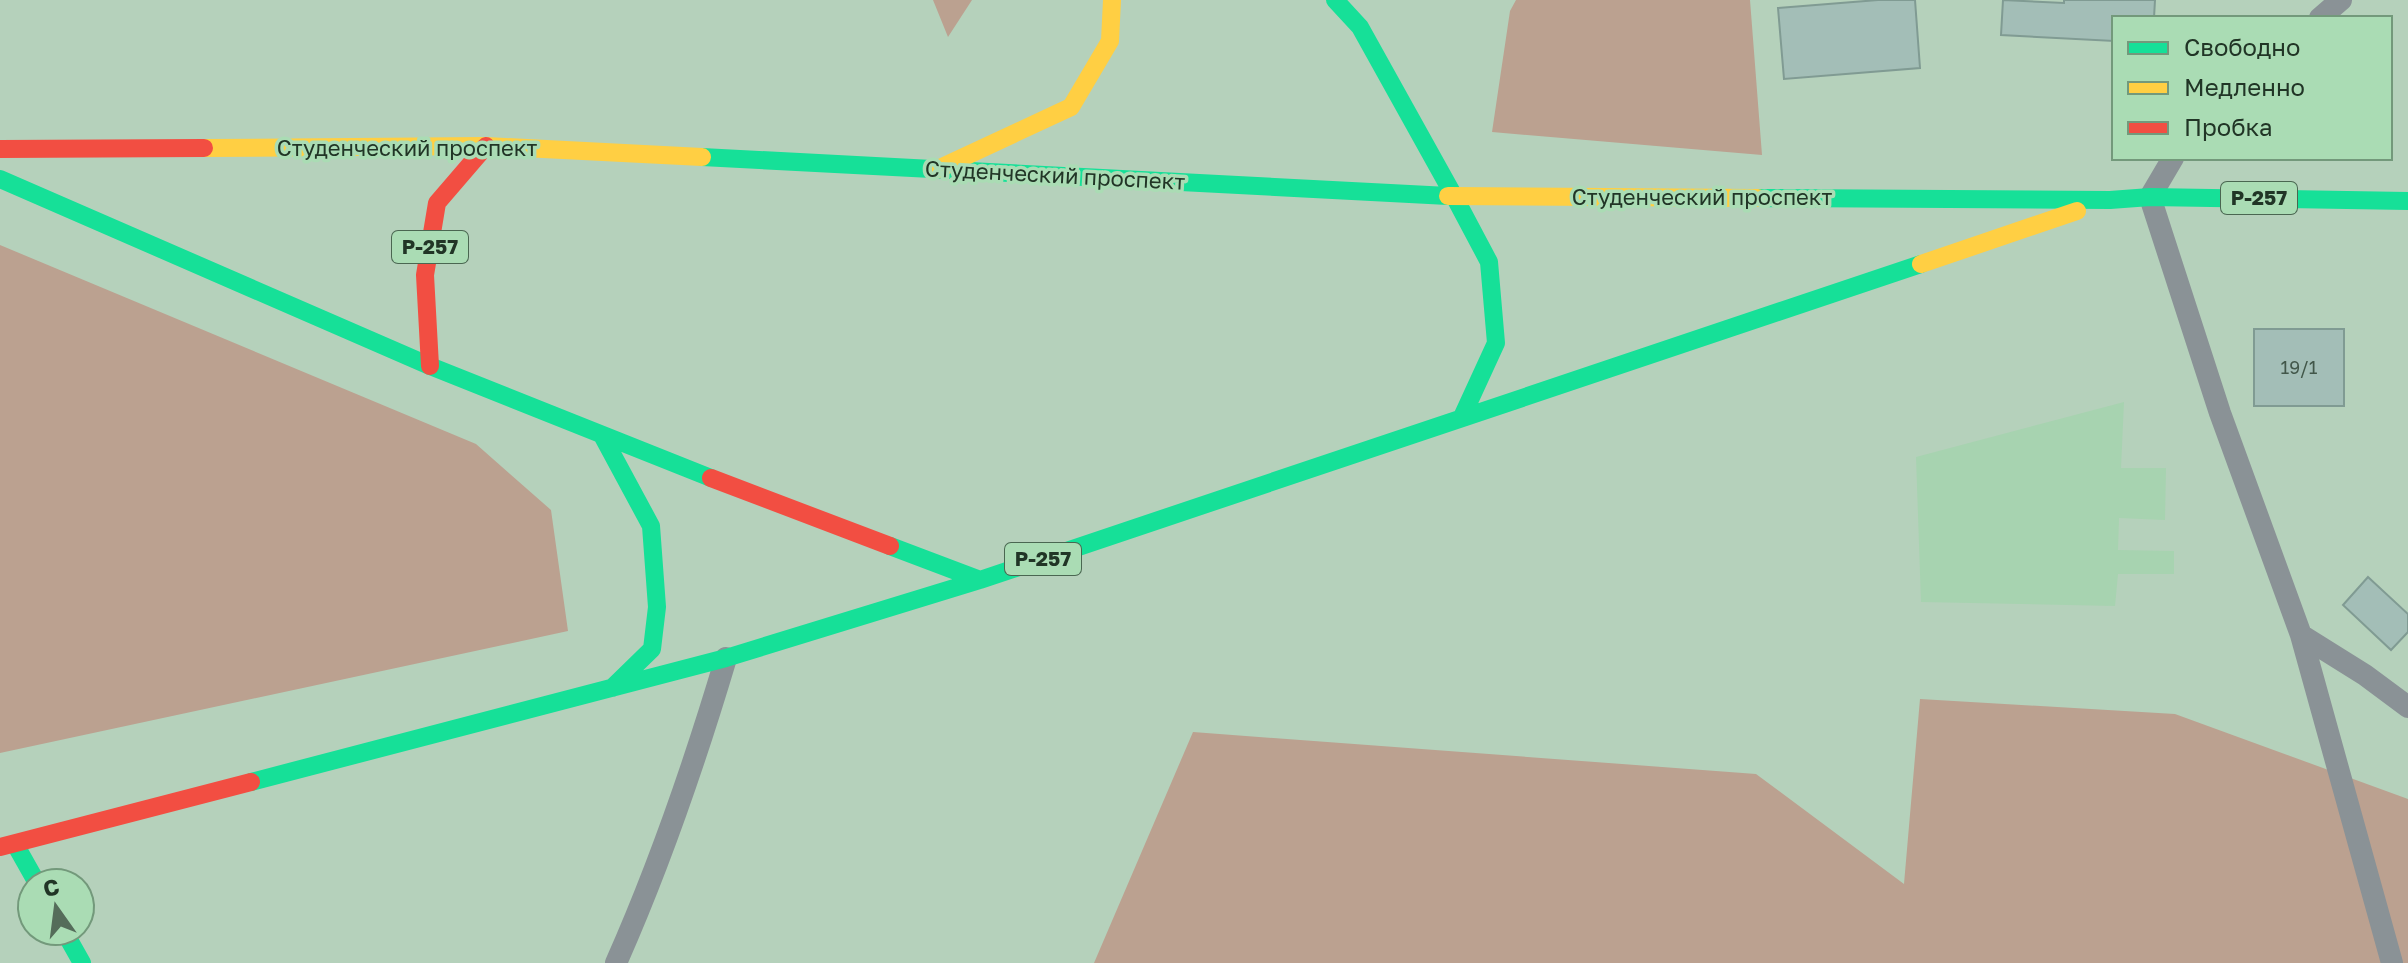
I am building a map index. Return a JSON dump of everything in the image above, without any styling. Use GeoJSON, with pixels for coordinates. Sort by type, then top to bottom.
{"type":"FeatureCollection","features":[{"type":"Feature","properties":{"kind":"main road"},"geometry":{"type":"LineString","coordinates":[[938,169],[1071,107],[1110,41],[1112,0]]}},
{"type":"Feature","properties":{"kind":"main road"},"geometry":{"type":"LineString","coordinates":[[1335,0],[1360,27],[1489,262],[1496,343],[1462,417]]}},
{"type":"Feature","properties":{"kind":"main road","name":"Студенческий проспект"},"geometry":{"type":"LineString","coordinates":[[0,149],[486,146],[1454,196],[2110,200]]}},
{"type":"Feature","properties":{"kind":"main road","name":"Р-257"},"geometry":{"type":"LineString","coordinates":[[430,366],[425,275],[437,203],[486,146]]}},
{"type":"Feature","properties":{"kind":"main road","name":"Р-257"},"geometry":{"type":"LineString","coordinates":[[0,179],[430,366],[603,437],[980,580],[2110,200],[2150,197],[2408,201]]}},
{"type":"Feature","properties":{"kind":"main road"},"geometry":{"type":"LineString","coordinates":[[603,437],[651,526],[657,607],[652,649],[610,690]]}},
{"type":"Feature","properties":{"kind":"main road"},"geometry":{"type":"LineString","coordinates":[[24,867],[7,845],[610,690],[980,580]]}},
{"type":"Feature","properties":{"kind":"lane"},"geometry":{"type":"LineString","coordinates":[[2322,16],[2341,0]]}},
{"type":"Feature","properties":{"kind":"lane"},"geometry":{"type":"LineString","coordinates":[[2172,160],[2150,197],[2220,413],[2301,635],[2392,963]]}},
{"type":"Feature","properties":{"kind":"lane"},"geometry":{"type":"LineString","coordinates":[[2301,635],[2365,675],[2408,707]]}},
{"type":"Feature","properties":{"kind":"lane"},"geometry":{"type":"LineString","coordinates":[[616,963],[691,775],[726,658]]}},
{"type":"Feature","properties":{"kind":"shaded area"},"geometry":{"type":"Polygon","coordinates":[[[933,0],[972,0],[948,37],[933,0]]]}},
{"type":"Feature","properties":{"kind":"shaded area"},"geometry":{"type":"Polygon","coordinates":[[[1516,0],[1750,0],[1762,155],[1492,132],[1510,11],[1516,0]]]}},
{"type":"Feature","properties":{"kind":"shaded area"},"geometry":{"type":"Polygon","coordinates":[[[0,245],[476,444],[551,510],[568,631],[0,753],[0,245]]]}},
{"type":"Feature","properties":{"kind":"shaded area"},"geometry":{"type":"Polygon","coordinates":[[[2124,402],[2121,468],[2166,468],[2165,520],[2119,518],[2118,550],[2174,551],[2174,574],[2118,574],[2115,606],[1921,602],[1916,457],[2124,402]]]}},
{"type":"Feature","properties":{"kind":"shaded area"},"geometry":{"type":"Polygon","coordinates":[[[1920,699],[2175,714],[2408,799],[2408,963],[1094,963],[1193,732],[1756,774],[1904,884],[1920,699]]]}},
{"type":"Feature","properties":{"kind":"building"},"geometry":{"type":"Polygon","coordinates":[[[1915,0],[1920,68],[1784,79],[1778,8],[1915,0]]]}},
{"type":"Feature","properties":{"kind":"building"},"geometry":{"type":"Polygon","coordinates":[[[2003,0],[2064,3],[2064,0],[2155,0],[2154,16],[2112,16],[2112,41],[2001,35],[2003,0]]]}},
{"type":"Feature","properties":{"kind":"building"},"geometry":{"type":"Polygon","coordinates":[[[2254,329],[2344,329],[2344,406],[2254,406],[2254,329]]]}},
{"type":"Feature","properties":{"kind":"building"},"geometry":{"type":"Polygon","coordinates":[[[2368,577],[2408,614],[2408,632],[2391,650],[2343,605],[2368,577]]]}},
{"type":"Feature","properties":{"kind":"traffic: fast"},"geometry":{"type":"LineString","coordinates":[[1335,0],[1360,27],[1454,196]]}},
{"type":"Feature","properties":{"kind":"traffic: fast"},"geometry":{"type":"LineString","coordinates":[[702,157],[1448,196]]}},
{"type":"Feature","properties":{"kind":"traffic: fast"},"geometry":{"type":"LineString","coordinates":[[0,179],[430,366],[711,478]]}},
{"type":"Feature","properties":{"kind":"traffic: fast"},"geometry":{"type":"LineString","coordinates":[[1454,196],[1489,262],[1496,343],[1462,417]]}},
{"type":"Feature","properties":{"kind":"traffic: fast"},"geometry":{"type":"LineString","coordinates":[[1758,198],[2110,200],[2150,197],[2408,201]]}},
{"type":"Feature","properties":{"kind":"traffic: fast"},"geometry":{"type":"LineString","coordinates":[[890,546],[980,580],[1921,264]]}},
{"type":"Feature","properties":{"kind":"traffic: fast"},"geometry":{"type":"LineString","coordinates":[[603,437],[651,526],[657,607],[652,649],[612,688]]}},
{"type":"Feature","properties":{"kind":"traffic: fast"},"geometry":{"type":"LineString","coordinates":[[251,782],[726,658],[980,580]]}},
{"type":"Feature","properties":{"kind":"traffic: fast"},"geometry":{"type":"LineString","coordinates":[[15,844],[28,867]]}},
{"type":"Feature","properties":{"kind":"traffic: fast"},"geometry":{"type":"LineString","coordinates":[[73,947],[82,963]]}},
{"type":"Feature","properties":{"kind":"traffic: slow"},"geometry":{"type":"LineString","coordinates":[[938,169],[1071,107],[1110,41],[1112,0]]}},
{"type":"Feature","properties":{"kind":"traffic: slow"},"geometry":{"type":"LineString","coordinates":[[204,148],[486,146],[702,157]]}},
{"type":"Feature","properties":{"kind":"traffic: slow"},"geometry":{"type":"LineString","coordinates":[[1448,196],[1758,198]]}},
{"type":"Feature","properties":{"kind":"traffic: slow"},"geometry":{"type":"LineString","coordinates":[[1921,264],[2077,211]]}},
{"type":"Feature","properties":{"kind":"traffic: jam"},"geometry":{"type":"LineString","coordinates":[[430,366],[425,275],[437,203],[486,146]]}},
{"type":"Feature","properties":{"kind":"traffic: jam"},"geometry":{"type":"LineString","coordinates":[[0,149],[204,148]]}},
{"type":"Feature","properties":{"kind":"traffic: jam"},"geometry":{"type":"LineString","coordinates":[[711,478],[890,546]]}},
{"type":"Feature","properties":{"kind":"traffic: jam"},"geometry":{"type":"LineString","coordinates":[[0,847],[251,782]]}}]}
